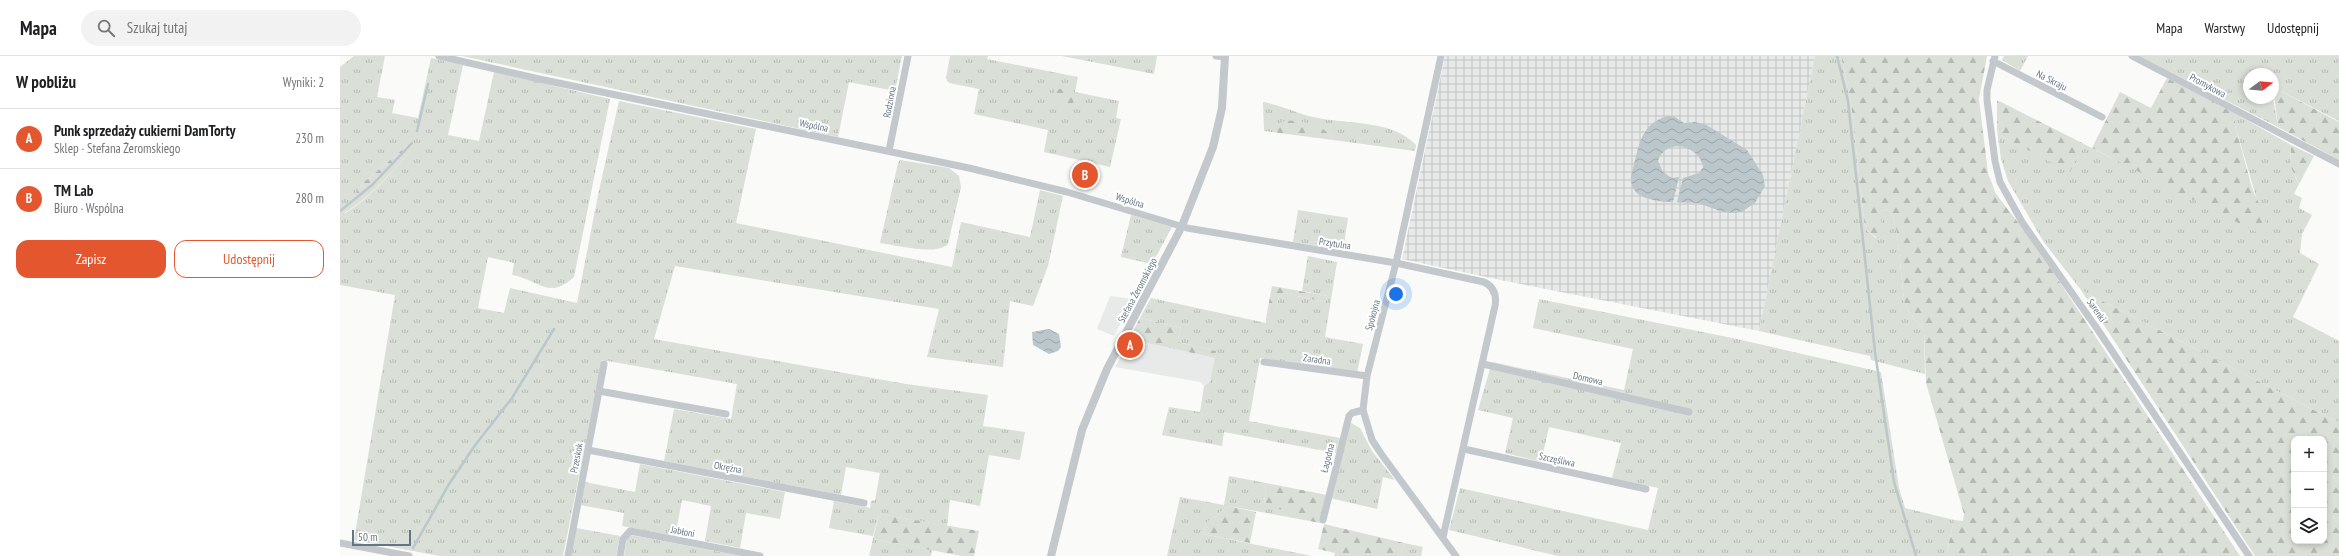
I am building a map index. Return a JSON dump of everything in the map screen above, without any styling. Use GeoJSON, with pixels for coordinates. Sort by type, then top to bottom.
{"type":"FeatureCollection","features":[{"type":"Feature","properties":{"kind":"street","name":"Wspólna"},"geometry":{"type":"LineString","coordinates":[[440,56],[539,79],[889,151],[1067,192],[1182,226]]}},
{"type":"Feature","properties":{"kind":"street","name":"Rodzinna"},"geometry":{"type":"LineString","coordinates":[[889,151],[908,56]]}},
{"type":"Feature","properties":{"kind":"street"},"geometry":{"type":"LineString","coordinates":[[1216,56],[1225,57]]}},
{"type":"Feature","properties":{"kind":"street","name":"Spokojna"},"geometry":{"type":"LineString","coordinates":[[1440,56],[1396,263],[1366,376],[1363,410],[1372,440],[1456,556]]}},
{"type":"Feature","properties":{"kind":"street","name":"Promykowa"},"geometry":{"type":"LineString","coordinates":[[2132,56],[2339,164]]}},
{"type":"Feature","properties":{"kind":"street","name":"Stefana Żeromskiego"},"geometry":{"type":"LineString","coordinates":[[1052,556],[1082,430],[1107,369],[1182,226],[1198,188],[1216,136],[1222,108],[1225,57]]}},
{"type":"Feature","properties":{"kind":"street","name":"Na Skraju"},"geometry":{"type":"LineString","coordinates":[[1994,59],[2102,117]]}},
{"type":"Feature","properties":{"kind":"street","name":"Sarenki"},"geometry":{"type":"LineString","coordinates":[[1994,59],[1987,90],[1987,113],[2000,182],[2022,222],[2098,330],[2249,556]]}},
{"type":"Feature","properties":{"kind":"street","name":"Przytulna"},"geometry":{"type":"LineString","coordinates":[[1182,226],[1396,263],[1484,282],[1492,288],[1496,300],[1483,364]]}},
{"type":"Feature","properties":{"kind":"street","name":"Zaradna"},"geometry":{"type":"LineString","coordinates":[[1264,362],[1366,376]]}},
{"type":"Feature","properties":{"kind":"street","name":"Przeskok"},"geometry":{"type":"LineString","coordinates":[[568,556],[604,364]]}},
{"type":"Feature","properties":{"kind":"street"},"geometry":{"type":"LineString","coordinates":[[1443,537],[1483,364]]}},
{"type":"Feature","properties":{"kind":"street","name":"Domowa"},"geometry":{"type":"LineString","coordinates":[[1483,364],[1689,412]]}},
{"type":"Feature","properties":{"kind":"street"},"geometry":{"type":"LineString","coordinates":[[599,391],[726,414]]}},
{"type":"Feature","properties":{"kind":"street","name":"Łagodna"},"geometry":{"type":"LineString","coordinates":[[1323,520],[1349,416],[1352,413],[1363,410]]}},
{"type":"Feature","properties":{"kind":"street","name":"Szczęśliwa"},"geometry":{"type":"LineString","coordinates":[[1464,449],[1646,489]]}},
{"type":"Feature","properties":{"kind":"street","name":"Okrężna"},"geometry":{"type":"LineString","coordinates":[[588,450],[864,503]]}},
{"type":"Feature","properties":{"kind":"street","name":"Jabłoni"},"geometry":{"type":"LineString","coordinates":[[620,556],[623,538],[630,531],[760,556]]}},
{"type":"Feature","properties":{"kind":"street"},"geometry":{"type":"LineString","coordinates":[[340,543],[409,556]]}},
{"type":"Feature","properties":{"kind":"shaded area"},"geometry":{"type":"Polygon","coordinates":[[[1445,56],[1815,56],[1759,331],[1500,280],[1402,259],[1445,56]]]}},
{"type":"Feature","properties":{"kind":"shaded area"},"geometry":{"type":"Polygon","coordinates":[[[1110,296],[1133,299],[1114,336],[1097,329],[1110,296]]]}},
{"type":"Feature","properties":{"kind":"shaded area"},"geometry":{"type":"Polygon","coordinates":[[[1129,339],[1215,358],[1210,382],[1204,386],[1200,382],[1115,367],[1129,339]]]}},
{"type":"Feature","properties":{"kind":"green space"},"geometry":{"type":"Polygon","coordinates":[[[354,56],[385,56],[377,97],[395,100],[392,113],[418,118],[431,58],[463,65],[448,135],[479,141],[494,72],[610,99],[574,277],[565,284],[550,288],[512,275],[514,263],[488,257],[478,308],[504,313],[510,288],[577,303],[598,195],[619,101],[756,129],[736,223],[952,267],[961,222],[1030,237],[1040,190],[1063,196],[1048,266],[1033,306],[1010,301],[1003,367],[927,357],[939,309],[675,266],[654,339],[906,384],[988,395],[983,426],[1025,432],[1020,460],[989,455],[980,506],[950,500],[947,526],[879,514],[873,536],[829,528],[834,501],[870,508],[871,501],[875,500],[880,473],[846,467],[841,495],[664,461],[674,409],[731,419],[737,384],[602,360],[563,556],[440,556],[354,540],[395,295],[340,285],[340,67],[354,56]],[[408,145],[362,184],[344,214],[372,193],[380,185],[411,150],[411,147],[408,145]]]}},
{"type":"Feature","properties":{"kind":"green space"},"geometry":{"type":"Polygon","coordinates":[[[462,56],[902,56],[895,91],[849,82],[838,137],[462,56]]]}},
{"type":"Feature","properties":{"kind":"green space"},"geometry":{"type":"Polygon","coordinates":[[[950,56],[988,56],[987,59],[1078,77],[1075,92],[1119,101],[1116,118],[1121,119],[1110,167],[1044,152],[1048,130],[974,114],[979,89],[949,83],[946,78],[950,56]]]}},
{"type":"Feature","properties":{"kind":"green space"},"geometry":{"type":"Polygon","coordinates":[[[1062,56],[1157,56],[1154,74],[1062,56]]]}},
{"type":"Feature","properties":{"kind":"green space"},"geometry":{"type":"Polygon","coordinates":[[[1815,56],[1841,56],[1851,102],[1865,229],[1876,238],[1880,223],[1879,212],[1886,209],[1893,217],[1897,233],[1904,300],[1909,312],[1924,331],[1925,374],[1871,360],[1870,356],[1759,331],[1815,56]]]}},
{"type":"Feature","properties":{"kind":"green space"},"geometry":{"type":"Polygon","coordinates":[[[1841,56],[1987,56],[1979,99],[1988,173],[1996,194],[2034,243],[2240,556],[1946,556],[1954,520],[1963,521],[1964,514],[1926,383],[1924,331],[1909,312],[1904,300],[1897,233],[1893,217],[1886,209],[1879,212],[1885,237],[1880,240],[1865,229],[1851,102],[1841,56]]]}},
{"type":"Feature","properties":{"kind":"green space"},"geometry":{"type":"Polygon","coordinates":[[[2004,56],[2028,56],[2020,71],[2002,60],[2004,56]]]}},
{"type":"Feature","properties":{"kind":"green space"},"geometry":{"type":"Polygon","coordinates":[[[2139,56],[2339,56],[2339,121],[2279,90],[2279,68],[2243,68],[2243,104],[2274,104],[2278,127],[2139,56]]]}},
{"type":"Feature","properties":{"kind":"green space"},"geometry":{"type":"Polygon","coordinates":[[[2167,78],[2236,114],[2235,125],[2252,188],[2265,217],[2268,238],[2092,148],[2120,92],[2151,108],[2167,78]]]}},
{"type":"Feature","properties":{"kind":"green space"},"geometry":{"type":"Polygon","coordinates":[[[1055,88],[1075,92],[1072,109],[1052,104],[1055,88]]]}},
{"type":"Feature","properties":{"kind":"green space"},"geometry":{"type":"Polygon","coordinates":[[[2279,90],[2339,122],[2339,160],[2278,127],[2275,104],[2279,104],[2279,90]]]}},
{"type":"Feature","properties":{"kind":"green space"},"geometry":{"type":"Polygon","coordinates":[[[1997,100],[2084,144],[2070,172],[2003,137],[1997,130],[1997,100]]]}},
{"type":"Feature","properties":{"kind":"green space"},"geometry":{"type":"Polygon","coordinates":[[[1263,102],[1313,117],[1382,127],[1406,137],[1416,145],[1415,151],[1333,140],[1323,129],[1309,124],[1278,124],[1272,132],[1264,131],[1263,102]]]}},
{"type":"Feature","properties":{"kind":"green space"},"geometry":{"type":"Polygon","coordinates":[[[2236,114],[2291,145],[2290,155],[2292,165],[2299,184],[2294,194],[2302,198],[2299,208],[2312,215],[2302,234],[2300,253],[2319,264],[2293,317],[2339,341],[2339,423],[2081,290],[2043,241],[2008,181],[2001,159],[1997,130],[2003,137],[2070,171],[2084,144],[2111,158],[2258,203],[2235,125],[2236,114]]]}},
{"type":"Feature","properties":{"kind":"green space"},"geometry":{"type":"Polygon","coordinates":[[[1284,121],[1298,121],[1312,124],[1324,130],[1333,140],[1272,132],[1273,127],[1284,121]]]}},
{"type":"Feature","properties":{"kind":"green space"},"geometry":{"type":"Polygon","coordinates":[[[408,145],[411,147],[411,150],[388,176],[371,193],[343,214],[362,184],[408,145]]]}},
{"type":"Feature","properties":{"kind":"green space"},"geometry":{"type":"Polygon","coordinates":[[[2291,145],[2314,156],[2299,184],[2290,165],[2291,145]]]}},
{"type":"Feature","properties":{"kind":"green space"},"geometry":{"type":"Polygon","coordinates":[[[900,160],[949,168],[959,176],[961,187],[948,244],[943,247],[935,249],[916,249],[880,243],[898,163],[900,160]]]}},
{"type":"Feature","properties":{"kind":"green space"},"geometry":{"type":"Polygon","coordinates":[[[1298,210],[1348,218],[1343,250],[1293,242],[1298,210]]]}},
{"type":"Feature","properties":{"kind":"green space"},"geometry":{"type":"Polygon","coordinates":[[[1131,215],[1172,227],[1152,264],[1121,257],[1131,215]]]}},
{"type":"Feature","properties":{"kind":"green space"},"geometry":{"type":"Polygon","coordinates":[[[1308,256],[1337,262],[1325,337],[1363,344],[1357,373],[1260,358],[1249,421],[1340,438],[1336,453],[1224,432],[1222,446],[1162,435],[1169,407],[1200,412],[1204,386],[1210,382],[1216,351],[1177,342],[1181,328],[1140,318],[1151,298],[1266,323],[1266,318],[1273,313],[1279,299],[1284,293],[1324,302],[1328,296],[1302,291],[1308,256]]]}},
{"type":"Feature","properties":{"kind":"green space"},"geometry":{"type":"Polygon","coordinates":[[[1272,286],[1328,296],[1327,300],[1324,302],[1284,293],[1279,299],[1273,314],[1266,318],[1272,286]]]}},
{"type":"Feature","properties":{"kind":"green space"},"geometry":{"type":"Polygon","coordinates":[[[2081,290],[2339,423],[2339,556],[2255,556],[2081,290]]]}},
{"type":"Feature","properties":{"kind":"green space"},"geometry":{"type":"Polygon","coordinates":[[[1539,299],[1737,339],[1881,372],[1899,488],[1905,508],[1954,520],[1946,556],[1558,556],[1449,530],[1460,488],[1648,530],[1658,488],[1612,478],[1621,443],[1549,427],[1541,462],[1505,453],[1513,418],[1478,410],[1492,362],[1624,390],[1633,349],[1533,328],[1539,299]]]}},
{"type":"Feature","properties":{"kind":"green space"},"geometry":{"type":"Polygon","coordinates":[[[1140,318],[1181,328],[1177,342],[1216,351],[1215,358],[1129,339],[1140,318]]]}},
{"type":"Feature","properties":{"kind":"green space"},"geometry":{"type":"Polygon","coordinates":[[[1351,423],[1360,428],[1372,451],[1395,480],[1383,477],[1377,509],[1330,498],[1345,438],[1351,423]]]}},
{"type":"Feature","properties":{"kind":"green space"},"geometry":{"type":"Polygon","coordinates":[[[640,464],[785,492],[780,519],[746,513],[740,548],[705,541],[711,506],[682,500],[675,536],[622,526],[624,513],[580,505],[585,482],[635,492],[640,464]]]}},
{"type":"Feature","properties":{"kind":"green space"},"geometry":{"type":"Polygon","coordinates":[[[1229,476],[1266,483],[1264,505],[1285,510],[1283,516],[1228,506],[1206,523],[1203,534],[1312,556],[1167,556],[1180,497],[1224,505],[1229,476]]]}},
{"type":"Feature","properties":{"kind":"green space"},"geometry":{"type":"Polygon","coordinates":[[[1266,483],[1327,495],[1320,523],[1283,516],[1284,510],[1264,506],[1266,483]]]}},
{"type":"Feature","properties":{"kind":"green space"},"geometry":{"type":"Polygon","coordinates":[[[1228,506],[1256,512],[1250,543],[1203,534],[1206,523],[1228,506]]]}},
{"type":"Feature","properties":{"kind":"green space"},"geometry":{"type":"Polygon","coordinates":[[[879,514],[979,531],[974,556],[962,556],[873,539],[879,514]]]}},
{"type":"Feature","properties":{"kind":"green space"},"geometry":{"type":"Polygon","coordinates":[[[1324,524],[1404,543],[1401,556],[1334,556],[1335,553],[1318,549],[1324,524]]]}},
{"type":"Feature","properties":{"kind":"green space"},"geometry":{"type":"Polygon","coordinates":[[[576,528],[620,536],[616,556],[571,556],[576,528]]]}},
{"type":"Feature","properties":{"kind":"green space"},"geometry":{"type":"Polygon","coordinates":[[[631,535],[741,556],[624,556],[627,537],[631,535]]]}},
{"type":"Feature","properties":{"kind":"green space"},"geometry":{"type":"Polygon","coordinates":[[[873,539],[932,550],[931,556],[869,556],[873,539]]]}},
{"type":"Feature","properties":{"kind":"green space"},"geometry":{"type":"Polygon","coordinates":[[[1404,543],[1423,547],[1421,556],[1401,556],[1404,543]]]}},
{"type":"Feature","properties":{"kind":"water"},"geometry":{"type":"Polygon","coordinates":[[[1668,116],[1675,117],[1684,123],[1694,122],[1705,124],[1747,150],[1763,175],[1765,186],[1755,203],[1743,211],[1734,213],[1720,211],[1698,203],[1677,202],[1683,178],[1699,173],[1703,167],[1700,159],[1695,153],[1682,147],[1668,149],[1662,153],[1658,161],[1663,172],[1672,178],[1679,177],[1673,202],[1645,198],[1634,190],[1631,176],[1641,139],[1651,125],[1668,116]]]}},
{"type":"Feature","properties":{"kind":"water"},"geometry":{"type":"Polygon","coordinates":[[[1049,329],[1059,334],[1061,347],[1058,351],[1049,354],[1033,345],[1032,332],[1049,329]]]}},
{"type":"Feature","properties":{"kind":"waterway"},"geometry":{"type":"LineString","coordinates":[[1837,56],[1848,101],[1875,352],[1894,482],[1916,556]]}},
{"type":"Feature","properties":{"kind":"waterway"},"geometry":{"type":"LineString","coordinates":[[417,131],[428,84]]}},
{"type":"Feature","properties":{"kind":"waterway"},"geometry":{"type":"LineString","coordinates":[[340,211],[372,185],[412,143]]}},
{"type":"Feature","properties":{"kind":"waterway"},"geometry":{"type":"LineString","coordinates":[[413,548],[449,484],[476,444],[512,398],[554,329]]}},
{"type":"Feature","properties":{"kind":"place","name":"TM Lab"},"geometry":{"type":"Point","coordinates":[1085,175]}},
{"type":"Feature","properties":{"kind":"place","name":"Punk sprzedaży cukierni DamTorty"},"geometry":{"type":"Point","coordinates":[1130,345]}}]}
